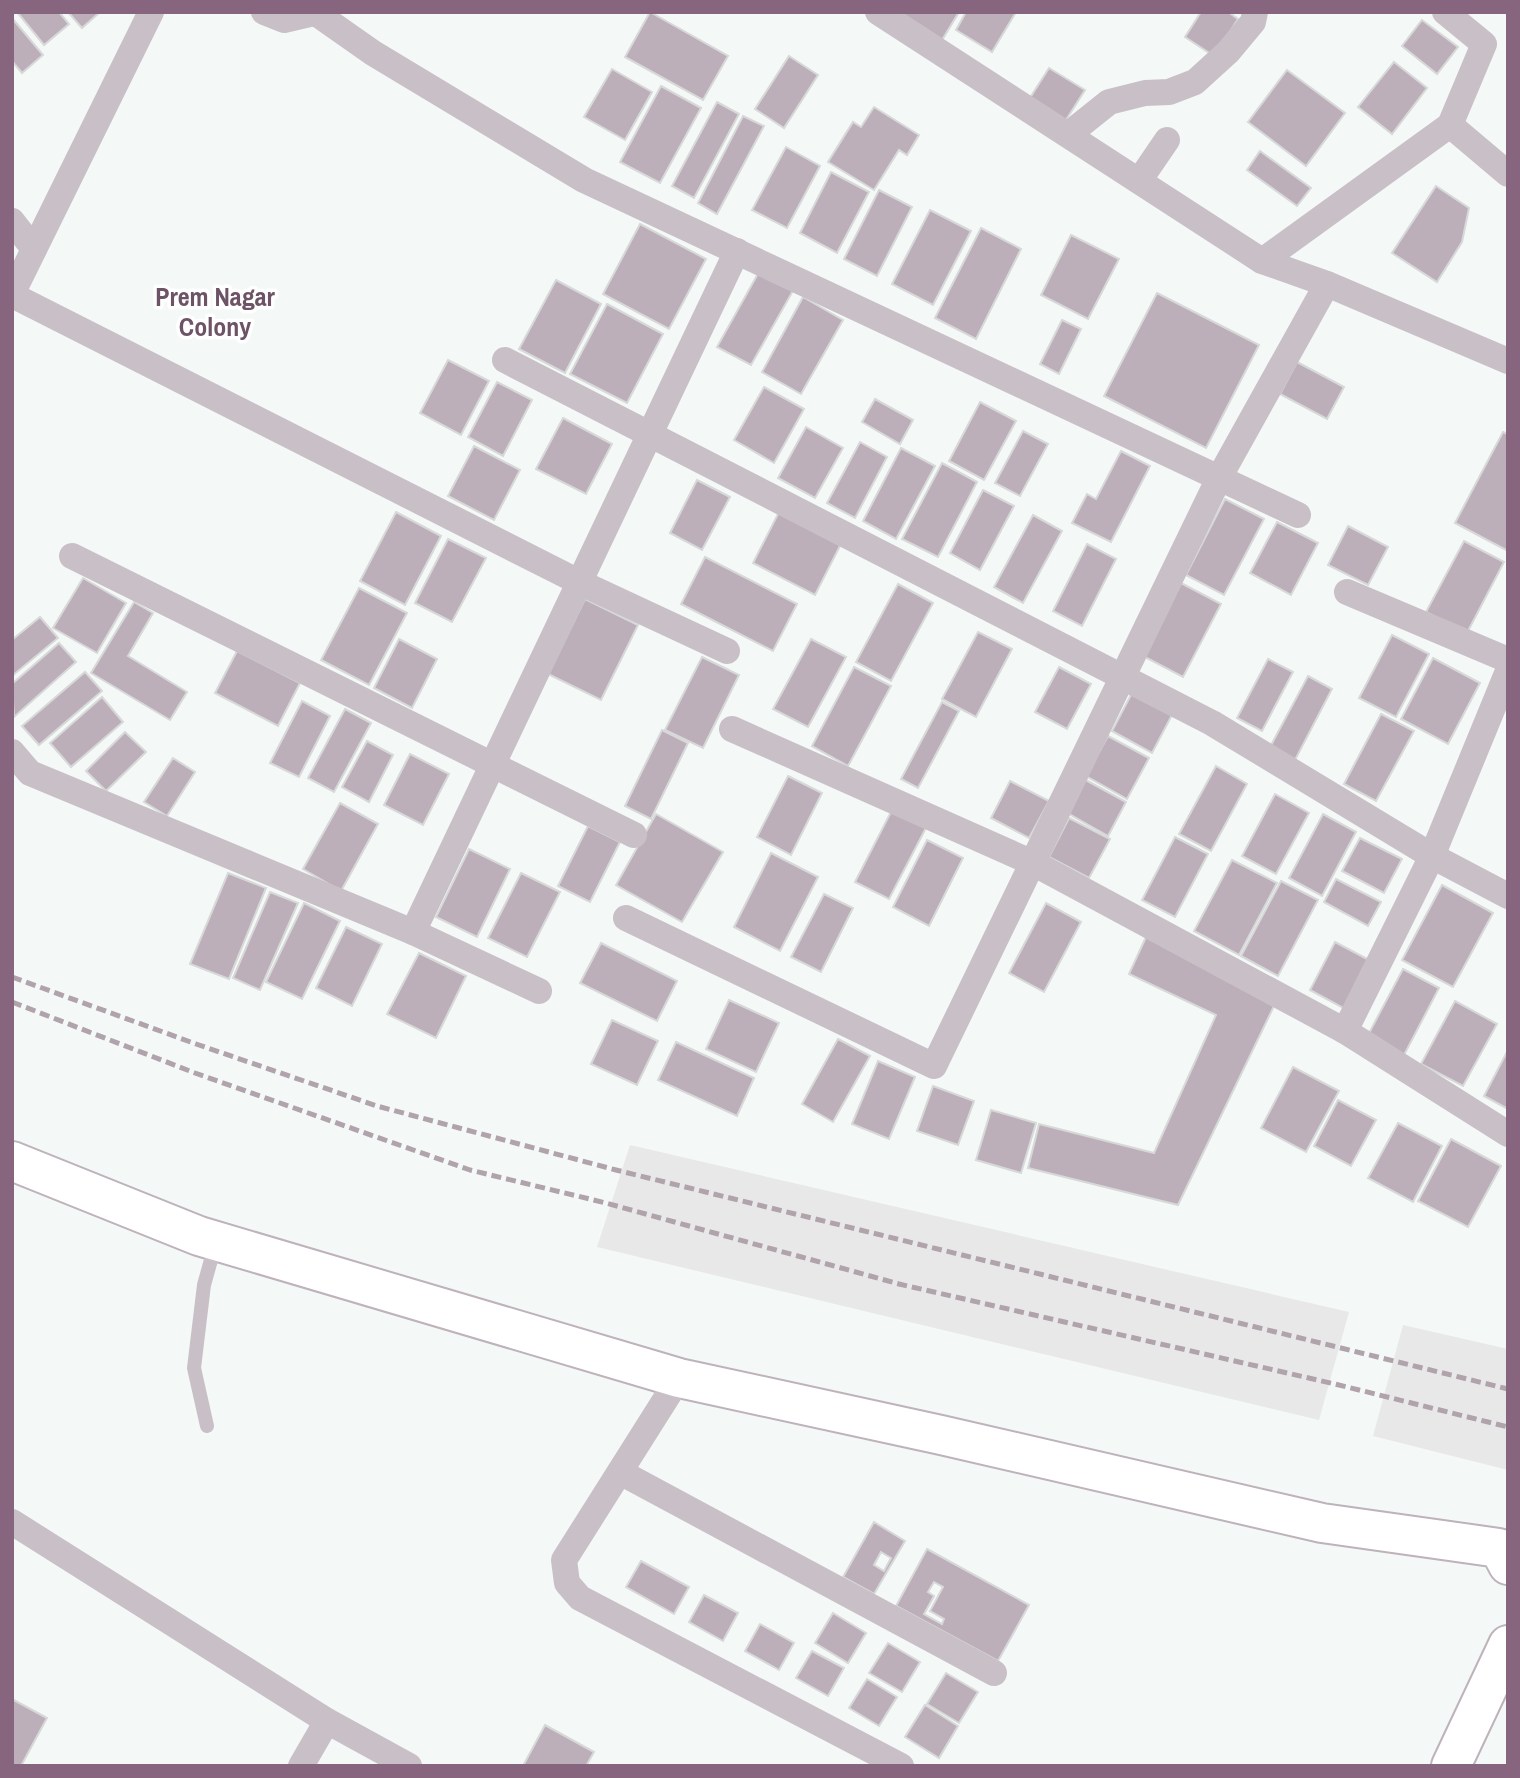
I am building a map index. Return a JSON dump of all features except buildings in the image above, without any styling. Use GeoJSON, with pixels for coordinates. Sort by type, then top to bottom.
{"type":"FeatureCollection","features":[{"type":"Feature","properties":{"kind":"street"},"geometry":{"type":"LineString","coordinates":[[151,12],[12,295],[579,582],[727,651]]}},
{"type":"Feature","properties":{"kind":"street"},"geometry":{"type":"LineString","coordinates":[[264,12],[284,20],[317,13],[373,53],[584,180],[1298,515]]}},
{"type":"Feature","properties":{"kind":"street"},"geometry":{"type":"LineString","coordinates":[[878,12],[1262,261],[1327,284],[1508,361]]}},
{"type":"Feature","properties":{"kind":"street"},"geometry":{"type":"LineString","coordinates":[[1069,134],[1109,102],[1145,93],[1169,92],[1195,82],[1228,52],[1253,22],[1255,12]]}},
{"type":"Feature","properties":{"kind":"street"},"geometry":{"type":"LineString","coordinates":[[1262,261],[1450,125],[1484,44],[1445,12]]}},
{"type":"Feature","properties":{"kind":"street"},"geometry":{"type":"LineString","coordinates":[[1450,125],[1508,174]]}},
{"type":"Feature","properties":{"kind":"street"},"geometry":{"type":"LineString","coordinates":[[1139,181],[1167,140]]}},
{"type":"Feature","properties":{"kind":"street"},"geometry":{"type":"LineString","coordinates":[[12,220],[34,249]]}},
{"type":"Feature","properties":{"kind":"street"},"geometry":{"type":"LineString","coordinates":[[413,932],[737,251]]}},
{"type":"Feature","properties":{"kind":"street"},"geometry":{"type":"LineString","coordinates":[[626,918],[934,1066],[1219,478],[1327,284]]}},
{"type":"Feature","properties":{"kind":"street"},"geometry":{"type":"LineString","coordinates":[[505,360],[1212,723],[1432,856],[1508,895]]}},
{"type":"Feature","properties":{"kind":"street"},"geometry":{"type":"LineString","coordinates":[[72,556],[634,835]]}},
{"type":"Feature","properties":{"kind":"street"},"geometry":{"type":"LineString","coordinates":[[1347,592],[1508,660]]}},
{"type":"Feature","properties":{"kind":"street"},"geometry":{"type":"LineString","coordinates":[[1345,1031],[1432,856],[1508,671]]}},
{"type":"Feature","properties":{"kind":"street"},"geometry":{"type":"LineString","coordinates":[[732,729],[1033,863],[1345,1031],[1508,1134]]}},
{"type":"Feature","properties":{"kind":"street"},"geometry":{"type":"LineString","coordinates":[[12,751],[30,773],[413,932],[539,991]]}},
{"type":"Feature","properties":{"kind":"street"},"geometry":{"type":"LineString","coordinates":[[12,1161],[216,1241],[679,1378],[1322,1523],[1499,1548],[1508,1565]]}},
{"type":"Feature","properties":{"kind":"street"},"geometry":{"type":"LineString","coordinates":[[679,1378],[564,1560],[567,1583],[580,1598],[901,1766]]}},
{"type":"Feature","properties":{"kind":"street"},"geometry":{"type":"LineString","coordinates":[[621,1472],[994,1673]]}},
{"type":"Feature","properties":{"kind":"street"},"geometry":{"type":"LineString","coordinates":[[12,1522],[327,1721],[409,1766]]}},
{"type":"Feature","properties":{"kind":"street"},"geometry":{"type":"LineString","coordinates":[[1451,1766],[1508,1645]]}},
{"type":"Feature","properties":{"kind":"street"},"geometry":{"type":"LineString","coordinates":[[301,1766],[327,1721]]}},
{"type":"Feature","properties":{"kind":"lane"},"geometry":{"type":"LineString","coordinates":[[207,1426],[194,1368],[204,1285],[216,1241]]}},
{"type":"Feature","properties":{"kind":"shaded area"},"geometry":{"type":"Polygon","coordinates":[[[630,1145],[1349,1312],[1319,1420],[597,1247],[630,1145]]]}},
{"type":"Feature","properties":{"kind":"shaded area"},"geometry":{"type":"Polygon","coordinates":[[[1403,1325],[1508,1349],[1508,1470],[1373,1436],[1403,1325]]]}},
{"type":"Feature","properties":{"kind":"railway"},"geometry":{"type":"LineString","coordinates":[[12,977],[377,1106],[616,1170],[1508,1389]]}},
{"type":"Feature","properties":{"kind":"railway"},"geometry":{"type":"LineString","coordinates":[[12,1002],[195,1073],[470,1170],[606,1203],[899,1284],[1335,1384],[1508,1427]]}},
{"type":"Feature","properties":{"kind":"district","name":"Prem Nagar Colony"},"geometry":{"type":"Point","coordinates":[215,311]}}]}
